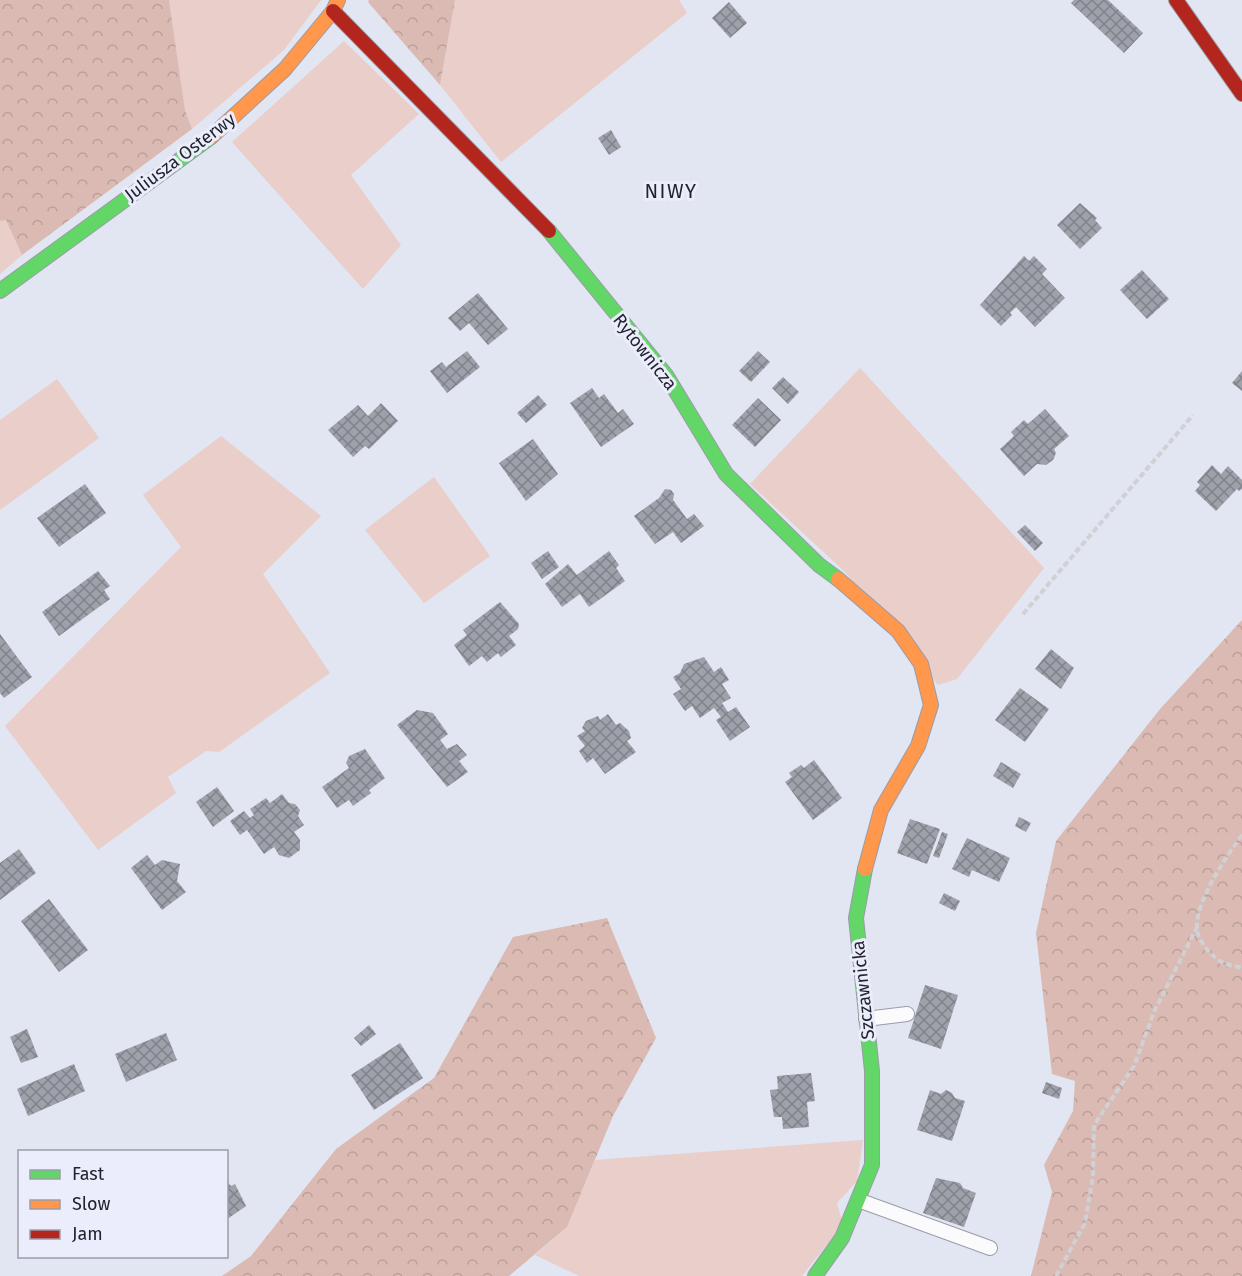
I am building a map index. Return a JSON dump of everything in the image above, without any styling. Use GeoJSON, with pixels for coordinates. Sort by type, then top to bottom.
{"type":"FeatureCollection","features":[{"type":"Feature","properties":{"kind":"street"},"geometry":{"type":"LineString","coordinates":[[1176,0],[1242,94]]}},
{"type":"Feature","properties":{"kind":"street","name":"Juliusza Osterwy"},"geometry":{"type":"LineString","coordinates":[[0,291],[222,129],[285,69],[336,6]]}},
{"type":"Feature","properties":{"kind":"street","name":"Rytownicza"},"geometry":{"type":"LineString","coordinates":[[336,6],[539,219],[666,375],[726,474],[819,565],[865,600],[898,631],[921,664],[931,705]]}},
{"type":"Feature","properties":{"kind":"street","name":"Szczawnicka"},"geometry":{"type":"LineString","coordinates":[[815,1276],[842,1238],[872,1165],[872,1071],[856,918],[866,863],[881,810],[918,746],[931,705]]}},
{"type":"Feature","properties":{"kind":"lane"},"geometry":{"type":"LineString","coordinates":[[866,1018],[907,1014]]}},
{"type":"Feature","properties":{"kind":"lane"},"geometry":{"type":"LineString","coordinates":[[858,1200],[990,1248]]}},
{"type":"Feature","properties":{"kind":"path"},"geometry":{"type":"LineString","coordinates":[[1023,614],[1193,415]]}},
{"type":"Feature","properties":{"kind":"path"},"geometry":{"type":"LineString","coordinates":[[1056,1276],[1084,1223],[1093,1176],[1094,1125],[1134,1066],[1154,1012],[1197,927],[1202,904],[1212,882],[1242,835]]}},
{"type":"Feature","properties":{"kind":"path"},"geometry":{"type":"LineString","coordinates":[[1197,927],[1203,946],[1217,960],[1242,969]]}},
{"type":"Feature","properties":{"kind":"shaded area"},"geometry":{"type":"Polygon","coordinates":[[[169,0],[321,0],[284,50],[192,129],[185,110],[169,0]]]}},
{"type":"Feature","properties":{"kind":"shaded area"},"geometry":{"type":"Polygon","coordinates":[[[455,0],[679,0],[687,13],[501,162],[440,85],[455,0]]]}},
{"type":"Feature","properties":{"kind":"shaded area"},"geometry":{"type":"Polygon","coordinates":[[[344,41],[419,114],[351,175],[401,245],[363,289],[232,142],[344,41]]]}},
{"type":"Feature","properties":{"kind":"shaded area"},"geometry":{"type":"Polygon","coordinates":[[[6,219],[22,255],[0,274],[0,221],[6,219]]]}},
{"type":"Feature","properties":{"kind":"shaded area"},"geometry":{"type":"Polygon","coordinates":[[[860,368],[1044,568],[957,679],[938,685],[844,571],[750,484],[860,368]]]}},
{"type":"Feature","properties":{"kind":"shaded area"},"geometry":{"type":"Polygon","coordinates":[[[57,379],[99,438],[0,510],[0,420],[57,379]]]}},
{"type":"Feature","properties":{"kind":"shaded area"},"geometry":{"type":"Polygon","coordinates":[[[221,436],[321,516],[263,574],[330,673],[219,752],[206,751],[168,777],[176,793],[98,850],[5,726],[181,547],[143,495],[221,436]]]}},
{"type":"Feature","properties":{"kind":"shaded area"},"geometry":{"type":"Polygon","coordinates":[[[434,477],[490,556],[424,603],[365,530],[434,477]]]}},
{"type":"Feature","properties":{"kind":"shaded area"},"geometry":{"type":"Polygon","coordinates":[[[863,1140],[857,1181],[837,1203],[843,1224],[802,1276],[579,1276],[535,1255],[567,1227],[595,1160],[863,1140]]]}},
{"type":"Feature","properties":{"kind":"green space"},"geometry":{"type":"Polygon","coordinates":[[[0,0],[169,0],[185,110],[192,129],[22,255],[6,220],[0,221],[0,0]]]}},
{"type":"Feature","properties":{"kind":"green space"},"geometry":{"type":"Polygon","coordinates":[[[369,0],[455,0],[440,85],[368,2],[369,0]]]}},
{"type":"Feature","properties":{"kind":"green space"},"geometry":{"type":"Polygon","coordinates":[[[1242,620],[1242,1276],[1031,1276],[1052,1192],[1044,1165],[1073,1111],[1075,1081],[1052,1074],[1036,933],[1056,841],[1160,709],[1242,620]]]}},
{"type":"Feature","properties":{"kind":"green space"},"geometry":{"type":"Polygon","coordinates":[[[607,918],[656,1038],[613,1116],[567,1227],[509,1276],[222,1276],[251,1256],[336,1149],[434,1078],[513,937],[607,918]]]}},
{"type":"Feature","properties":{"kind":"building"},"geometry":{"type":"Polygon","coordinates":[[[1074,0],[1108,0],[1143,33],[1124,53],[1071,3],[1074,0]]]}},
{"type":"Feature","properties":{"kind":"building"},"geometry":{"type":"Polygon","coordinates":[[[729,2],[747,23],[730,38],[712,18],[729,2]]]}},
{"type":"Feature","properties":{"kind":"building"},"geometry":{"type":"Polygon","coordinates":[[[611,130],[621,147],[609,155],[598,138],[611,130]]]}},
{"type":"Feature","properties":{"kind":"building"},"geometry":{"type":"Polygon","coordinates":[[[1080,203],[1097,218],[1095,220],[1102,228],[1080,249],[1057,225],[1080,203]]]}},
{"type":"Feature","properties":{"kind":"building"},"geometry":{"type":"Polygon","coordinates":[[[1024,256],[1029,261],[1034,256],[1047,269],[1042,274],[1065,298],[1035,327],[1016,307],[1010,313],[1012,315],[1001,326],[980,305],[1024,256]]]}},
{"type":"Feature","properties":{"kind":"building"},"geometry":{"type":"Polygon","coordinates":[[[1142,270],[1169,299],[1147,319],[1120,290],[1142,270]]]}},
{"type":"Feature","properties":{"kind":"building"},"geometry":{"type":"Polygon","coordinates":[[[478,293],[508,329],[488,345],[469,323],[460,331],[448,318],[478,293]]]}},
{"type":"Feature","properties":{"kind":"building"},"geometry":{"type":"Polygon","coordinates":[[[467,351],[480,367],[447,393],[430,371],[442,362],[446,367],[467,351]]]}},
{"type":"Feature","properties":{"kind":"building"},"geometry":{"type":"Polygon","coordinates":[[[758,351],[770,362],[751,382],[739,371],[758,351]]]}},
{"type":"Feature","properties":{"kind":"building"},"geometry":{"type":"Polygon","coordinates":[[[1242,371],[1242,391],[1232,383],[1242,371]]]}},
{"type":"Feature","properties":{"kind":"building"},"geometry":{"type":"Polygon","coordinates":[[[783,377],[799,392],[788,404],[772,388],[783,377]]]}},
{"type":"Feature","properties":{"kind":"building"},"geometry":{"type":"Polygon","coordinates":[[[592,388],[599,398],[604,394],[618,413],[623,409],[634,424],[601,447],[570,403],[592,388]]]}},
{"type":"Feature","properties":{"kind":"building"},"geometry":{"type":"Polygon","coordinates":[[[538,395],[547,405],[526,423],[517,413],[538,395]]]}},
{"type":"Feature","properties":{"kind":"building"},"geometry":{"type":"Polygon","coordinates":[[[758,398],[781,420],[755,447],[732,425],[758,398]]]}},
{"type":"Feature","properties":{"kind":"building"},"geometry":{"type":"Polygon","coordinates":[[[381,403],[398,421],[369,449],[365,446],[353,457],[328,430],[358,405],[368,416],[381,403]]]}},
{"type":"Feature","properties":{"kind":"building"},"geometry":{"type":"Polygon","coordinates":[[[1045,409],[1069,436],[1054,449],[1056,453],[1053,460],[1046,465],[1037,464],[1024,476],[1000,449],[1014,436],[1011,432],[1024,420],[1028,424],[1045,409]]]}},
{"type":"Feature","properties":{"kind":"building"},"geometry":{"type":"Polygon","coordinates":[[[533,439],[558,474],[526,501],[499,463],[533,439]]]}},
{"type":"Feature","properties":{"kind":"building"},"geometry":{"type":"Polygon","coordinates":[[[1212,465],[1221,474],[1228,466],[1242,480],[1242,489],[1239,491],[1237,489],[1216,511],[1195,491],[1200,485],[1197,482],[1212,465]]]}},
{"type":"Feature","properties":{"kind":"building"},"geometry":{"type":"Polygon","coordinates":[[[85,484],[106,513],[59,547],[37,518],[85,484]]]}},
{"type":"Feature","properties":{"kind":"building"},"geometry":{"type":"Polygon","coordinates":[[[665,489],[671,490],[674,494],[673,500],[687,519],[694,514],[704,526],[681,543],[673,532],[655,544],[634,516],[659,498],[665,489]]]}},
{"type":"Feature","properties":{"kind":"building"},"geometry":{"type":"Polygon","coordinates":[[[1025,525],[1043,543],[1035,551],[1017,532],[1025,525]]]}},
{"type":"Feature","properties":{"kind":"building"},"geometry":{"type":"Polygon","coordinates":[[[548,551],[559,567],[542,579],[531,563],[548,551]]]}},
{"type":"Feature","properties":{"kind":"building"},"geometry":{"type":"Polygon","coordinates":[[[609,551],[619,565],[616,568],[625,581],[589,607],[580,594],[562,607],[545,584],[568,564],[577,575],[609,551]]]}},
{"type":"Feature","properties":{"kind":"building"},"geometry":{"type":"Polygon","coordinates":[[[98,571],[110,586],[104,590],[110,599],[59,636],[42,612],[98,571]]]}},
{"type":"Feature","properties":{"kind":"building"},"geometry":{"type":"Polygon","coordinates":[[[500,602],[519,624],[518,629],[509,636],[516,645],[501,657],[498,653],[487,662],[482,656],[469,666],[454,645],[467,635],[463,630],[500,602]]]}},
{"type":"Feature","properties":{"kind":"building"},"geometry":{"type":"Polygon","coordinates":[[[0,634],[32,677],[4,698],[0,693],[0,634]]]}},
{"type":"Feature","properties":{"kind":"building"},"geometry":{"type":"Polygon","coordinates":[[[1051,649],[1074,668],[1061,689],[1035,669],[1051,649]]]}},
{"type":"Feature","properties":{"kind":"building"},"geometry":{"type":"Polygon","coordinates":[[[704,657],[714,672],[721,667],[729,680],[722,684],[731,698],[722,703],[728,712],[736,707],[750,727],[730,741],[716,720],[721,717],[714,708],[700,718],[692,706],[685,711],[673,694],[681,689],[673,677],[680,673],[684,664],[704,657]]]}},
{"type":"Feature","properties":{"kind":"building"},"geometry":{"type":"Polygon","coordinates":[[[1020,688],[1049,709],[1025,742],[995,720],[1020,688]]]}},
{"type":"Feature","properties":{"kind":"building"},"geometry":{"type":"Polygon","coordinates":[[[417,710],[433,713],[448,734],[440,740],[447,749],[457,744],[467,755],[459,761],[468,772],[447,787],[397,725],[417,710]]]}},
{"type":"Feature","properties":{"kind":"building"},"geometry":{"type":"Polygon","coordinates":[[[608,714],[616,725],[620,723],[629,731],[631,738],[627,741],[636,752],[605,774],[593,758],[587,763],[579,751],[585,746],[577,736],[585,731],[582,728],[586,721],[598,716],[600,720],[608,714]]]}},
{"type":"Feature","properties":{"kind":"building"},"geometry":{"type":"Polygon","coordinates":[[[365,749],[385,778],[369,790],[371,793],[353,806],[349,800],[337,808],[322,787],[349,768],[346,763],[349,756],[365,749]]]}},
{"type":"Feature","properties":{"kind":"building"},"geometry":{"type":"Polygon","coordinates":[[[814,760],[842,798],[813,820],[785,782],[792,777],[789,773],[801,765],[804,768],[814,760]]]}},
{"type":"Feature","properties":{"kind":"building"},"geometry":{"type":"Polygon","coordinates":[[[1001,762],[1021,774],[1013,788],[993,776],[1001,762]]]}},
{"type":"Feature","properties":{"kind":"building"},"geometry":{"type":"Polygon","coordinates":[[[217,787],[234,811],[213,827],[196,802],[217,787]]]}},
{"type":"Feature","properties":{"kind":"building"},"geometry":{"type":"Polygon","coordinates":[[[282,794],[289,803],[295,804],[300,810],[298,816],[304,825],[294,832],[300,840],[300,850],[289,858],[279,855],[274,847],[264,854],[247,830],[240,835],[230,821],[244,811],[250,818],[254,815],[250,809],[266,798],[270,803],[282,794]]]}},
{"type":"Feature","properties":{"kind":"building"},"geometry":{"type":"Polygon","coordinates":[[[1019,817],[1031,823],[1026,832],[1015,826],[1019,817]]]}},
{"type":"Feature","properties":{"kind":"building"},"geometry":{"type":"Polygon","coordinates":[[[910,819],[940,829],[927,864],[897,853],[910,819]]]}},
{"type":"Feature","properties":{"kind":"building"},"geometry":{"type":"Polygon","coordinates":[[[942,832],[948,834],[939,858],[933,856],[942,832]]]}},
{"type":"Feature","properties":{"kind":"building"},"geometry":{"type":"Polygon","coordinates":[[[967,838],[1010,858],[999,882],[972,870],[969,877],[952,869],[967,838]]]}},
{"type":"Feature","properties":{"kind":"building"},"geometry":{"type":"Polygon","coordinates":[[[19,849],[36,873],[0,900],[0,863],[19,849]]]}},
{"type":"Feature","properties":{"kind":"building"},"geometry":{"type":"Polygon","coordinates":[[[147,855],[155,865],[162,860],[180,864],[177,881],[186,892],[162,910],[131,868],[147,855]]]}},
{"type":"Feature","properties":{"kind":"building"},"geometry":{"type":"Polygon","coordinates":[[[944,893],[960,901],[955,911],[939,903],[944,893]]]}},
{"type":"Feature","properties":{"kind":"building"},"geometry":{"type":"Polygon","coordinates":[[[49,899],[88,950],[59,972],[21,921],[49,899]]]}},
{"type":"Feature","properties":{"kind":"building"},"geometry":{"type":"Polygon","coordinates":[[[925,985],[958,995],[941,1049],[908,1038],[925,985]]]}},
{"type":"Feature","properties":{"kind":"building"},"geometry":{"type":"Polygon","coordinates":[[[369,1025],[376,1034],[361,1046],[354,1038],[369,1025]]]}},
{"type":"Feature","properties":{"kind":"building"},"geometry":{"type":"Polygon","coordinates":[[[27,1029],[38,1057],[21,1063],[10,1037],[27,1029]]]}},
{"type":"Feature","properties":{"kind":"building"},"geometry":{"type":"Polygon","coordinates":[[[166,1033],[177,1060],[126,1082],[115,1054],[166,1033]]]}},
{"type":"Feature","properties":{"kind":"building"},"geometry":{"type":"Polygon","coordinates":[[[400,1043],[423,1078],[374,1110],[351,1075],[400,1043]]]}},
{"type":"Feature","properties":{"kind":"building"},"geometry":{"type":"Polygon","coordinates":[[[74,1064],[85,1091],[28,1116],[17,1089],[74,1064]]]}},
{"type":"Feature","properties":{"kind":"building"},"geometry":{"type":"Polygon","coordinates":[[[811,1073],[815,1101],[807,1102],[809,1127],[783,1129],[782,1117],[774,1117],[770,1090],[778,1089],[777,1076],[811,1073]]]}},
{"type":"Feature","properties":{"kind":"building"},"geometry":{"type":"Polygon","coordinates":[[[1046,1082],[1062,1088],[1059,1099],[1042,1093],[1046,1082]]]}},
{"type":"Feature","properties":{"kind":"building"},"geometry":{"type":"Polygon","coordinates":[[[930,1090],[941,1094],[946,1090],[955,1098],[965,1101],[952,1141],[917,1130],[930,1090]]]}},
{"type":"Feature","properties":{"kind":"building"},"geometry":{"type":"Polygon","coordinates":[[[936,1178],[960,1183],[963,1188],[976,1193],[964,1227],[923,1213],[936,1178]]]}},
{"type":"Feature","properties":{"kind":"building"},"geometry":{"type":"Polygon","coordinates":[[[228,1182],[231,1186],[235,1184],[246,1206],[228,1219],[228,1182]]]}},
{"type":"Feature","properties":{"kind":"traffic: fast"},"geometry":{"type":"LineString","coordinates":[[0,291],[211,137]]}},
{"type":"Feature","properties":{"kind":"traffic: fast"},"geometry":{"type":"LineString","coordinates":[[549,231],[666,375],[726,474],[819,565],[838,579]]}},
{"type":"Feature","properties":{"kind":"traffic: fast"},"geometry":{"type":"LineString","coordinates":[[815,1276],[842,1238],[872,1165],[872,1071],[856,918],[865,869]]}},
{"type":"Feature","properties":{"kind":"traffic: slow"},"geometry":{"type":"LineString","coordinates":[[211,137],[285,69],[333,11],[338,0]]}},
{"type":"Feature","properties":{"kind":"traffic: slow"},"geometry":{"type":"LineString","coordinates":[[838,579],[898,631],[921,664],[931,705],[918,746],[881,810],[865,869]]}},
{"type":"Feature","properties":{"kind":"traffic: jam"},"geometry":{"type":"LineString","coordinates":[[1176,0],[1242,94]]}},
{"type":"Feature","properties":{"kind":"traffic: jam"},"geometry":{"type":"LineString","coordinates":[[333,11],[549,231]]}},
{"type":"Feature","properties":{"kind":"district","name":"NIWY"},"geometry":{"type":"Point","coordinates":[671,191]}}]}
